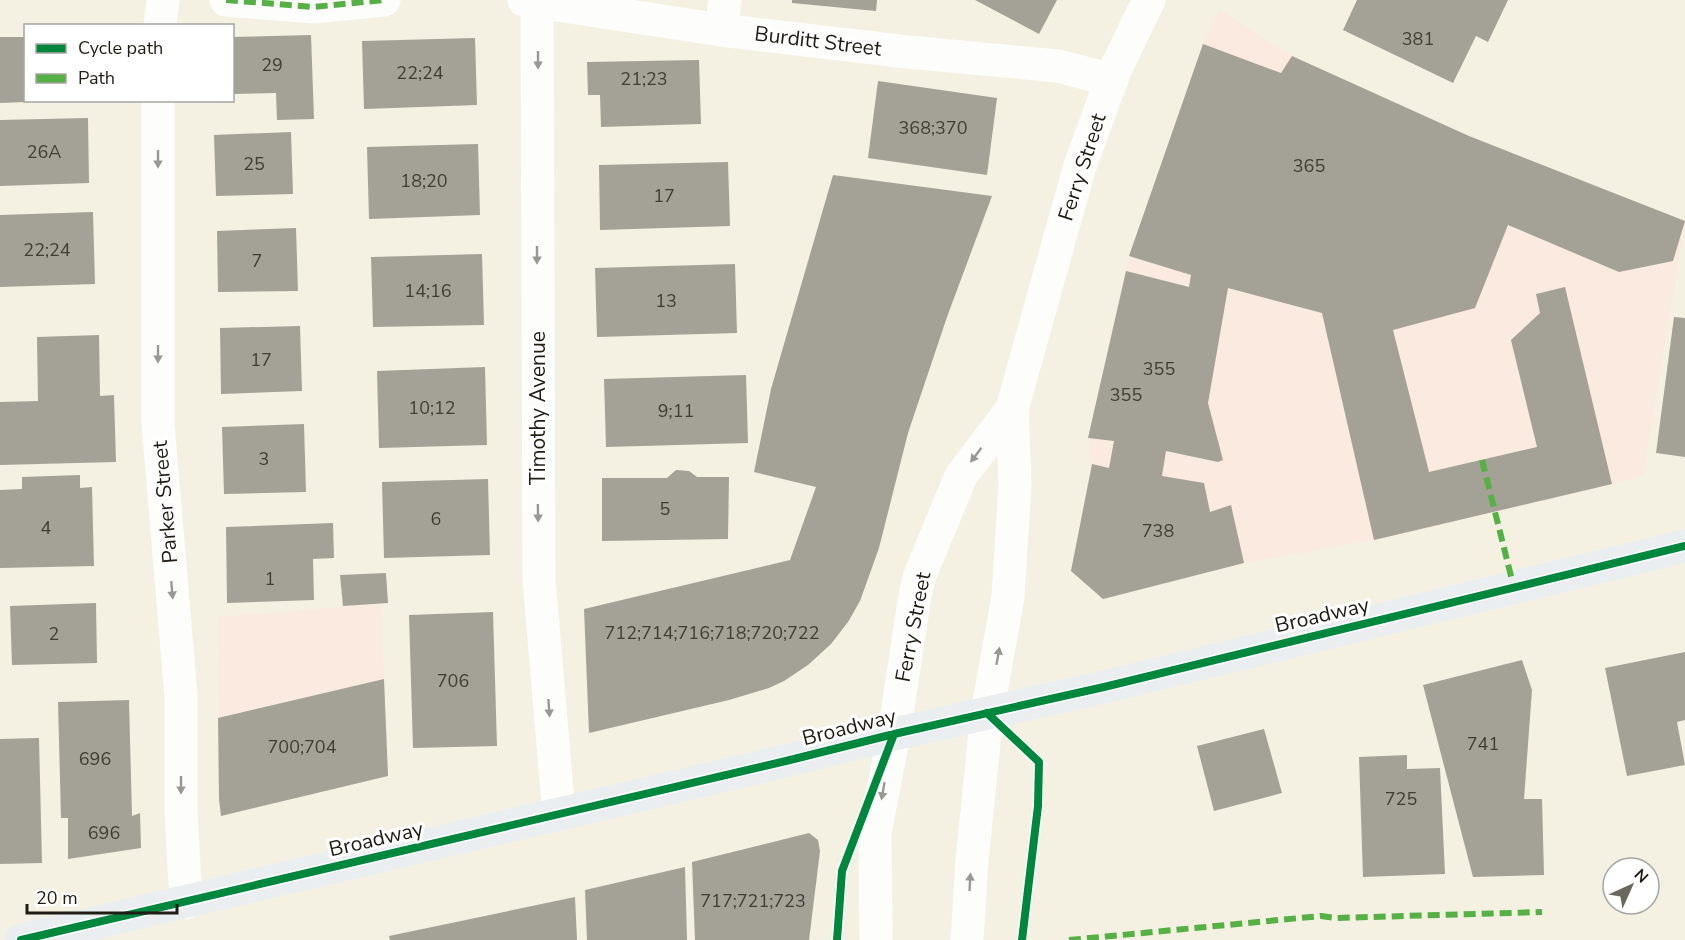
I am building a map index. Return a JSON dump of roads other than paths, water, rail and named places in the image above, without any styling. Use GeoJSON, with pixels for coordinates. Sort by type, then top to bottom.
{"type":"FeatureCollection","features":[{"type":"Feature","properties":{"kind":"main road","name":"Broadway"},"geometry":{"type":"LineString","coordinates":[[23,940],[1685,546]]}},
{"type":"Feature","properties":{"kind":"street"},"geometry":{"type":"LineString","coordinates":[[160,24],[163,0]]}},
{"type":"Feature","properties":{"kind":"street"},"geometry":{"type":"LineString","coordinates":[[226,0],[314,7],[384,0]]}},
{"type":"Feature","properties":{"kind":"street","name":"Ferry Street"},"geometry":{"type":"LineString","coordinates":[[967,940],[972,861],[987,713],[1008,597],[1016,484],[1012,409],[1077,176],[1112,80],[1149,0]]}},
{"type":"Feature","properties":{"kind":"street","name":"Burditt Street"},"geometry":{"type":"LineString","coordinates":[[530,1],[723,15],[908,52],[1058,66],[1112,80]]}},
{"type":"Feature","properties":{"kind":"street","name":"Timothy Avenue"},"geometry":{"type":"LineString","coordinates":[[530,1],[539,580],[559,814]]}},
{"type":"Feature","properties":{"kind":"street","name":"Parker Street"},"geometry":{"type":"LineString","coordinates":[[158,102],[158,424],[181,696],[181,812],[186,903]]}},
{"type":"Feature","properties":{"kind":"street","name":"Ferry Street"},"geometry":{"type":"LineString","coordinates":[[876,940],[875,832],[894,734],[920,575],[961,476],[1012,409]]}}]}
